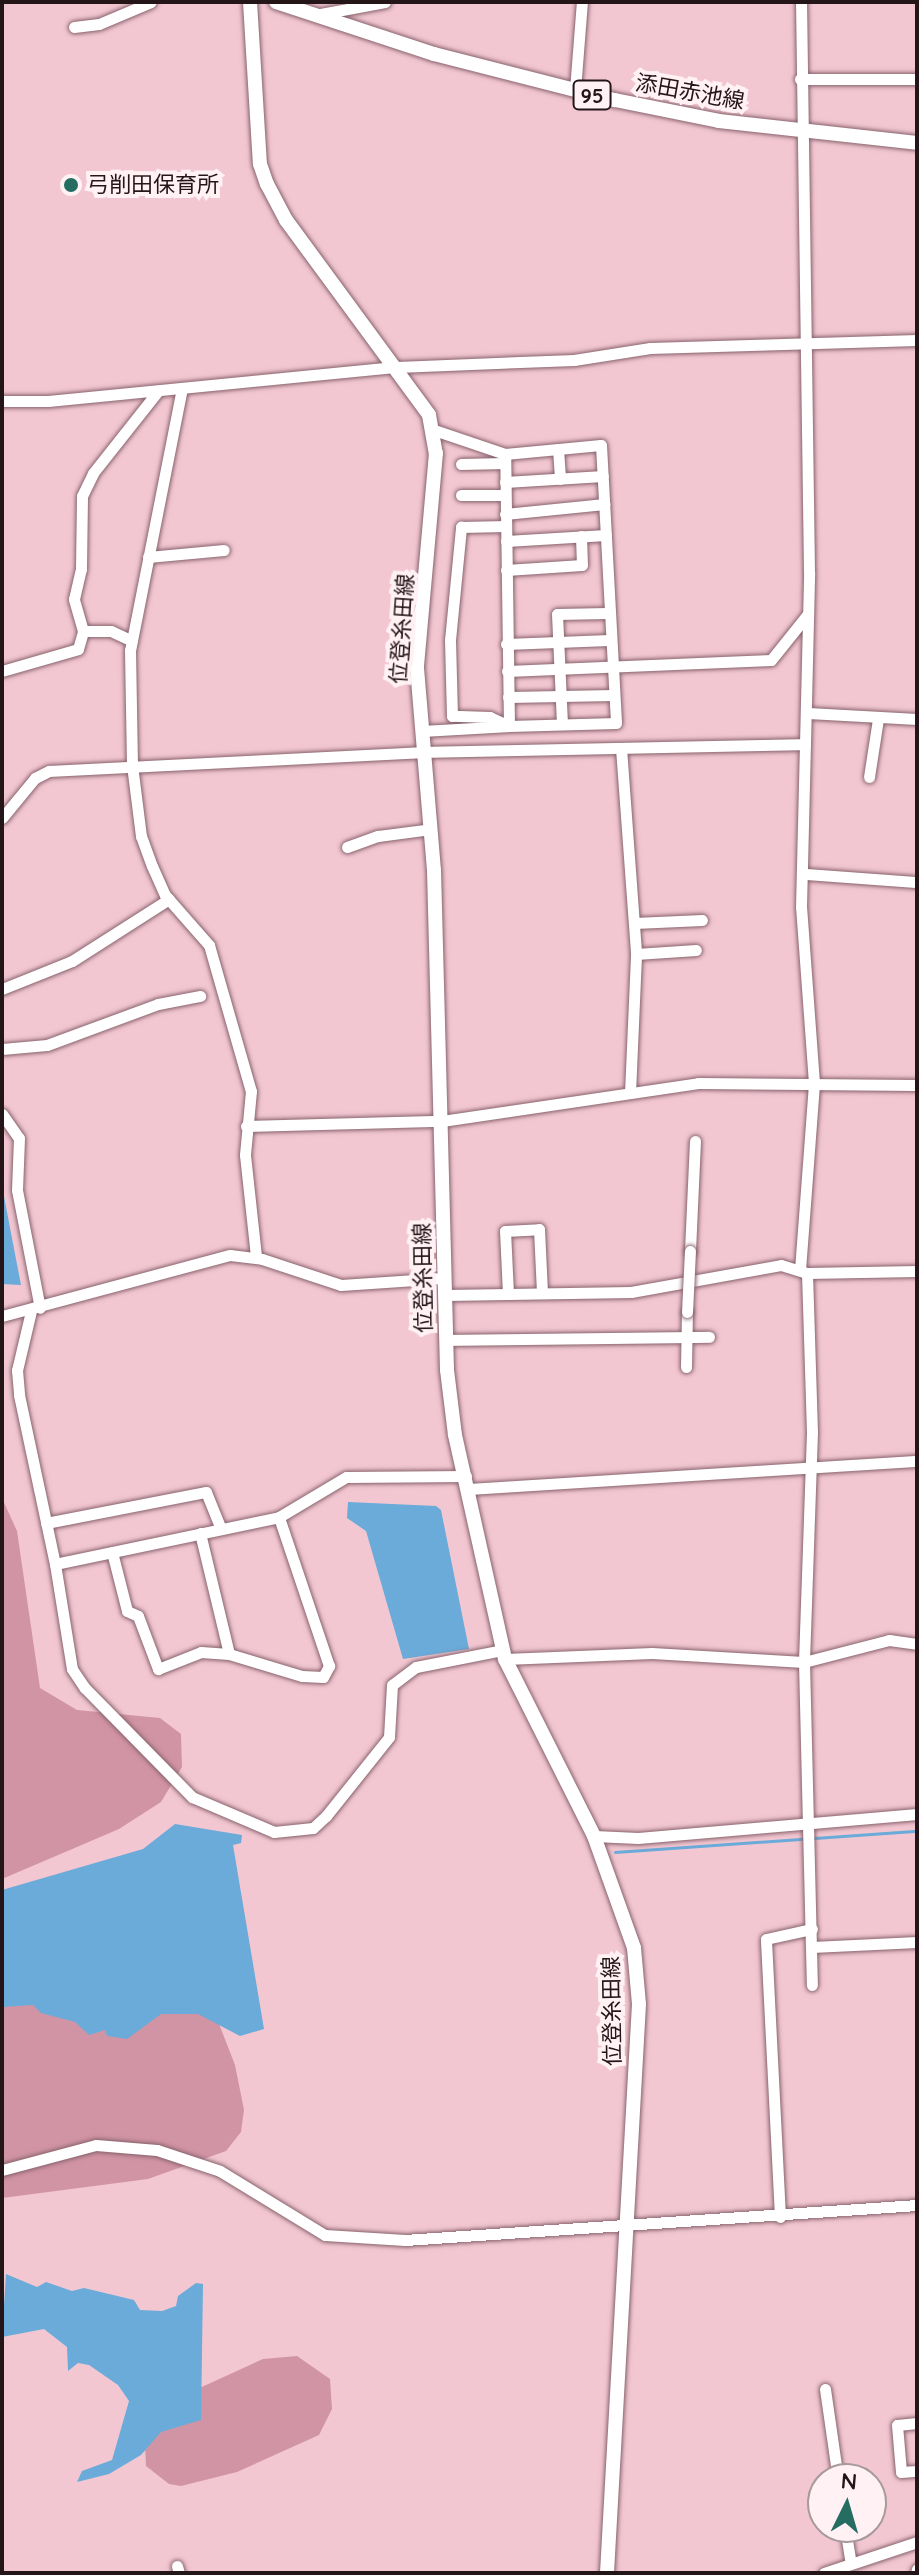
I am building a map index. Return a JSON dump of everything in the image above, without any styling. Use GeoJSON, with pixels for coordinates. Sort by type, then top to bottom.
{"type":"FeatureCollection","features":[{"type":"Feature","properties":{"kind":"main road","name":"位登糸田線"},"geometry":{"type":"LineString","coordinates":[[250,2],[260,164],[267,184],[286,220],[397,367],[429,415],[436,453],[417,668],[431,829],[442,1121],[446,1340],[455,1435],[468,1482],[504,1654],[594,1836],[634,1948],[639,2004],[607,2573]]}},
{"type":"Feature","properties":{"kind":"main road","name":"添田赤池線"},"geometry":{"type":"LineString","coordinates":[[276,2],[434,54],[575,90],[799,132],[917,143]]}},
{"type":"Feature","properties":{"kind":"street"},"geometry":{"type":"LineString","coordinates":[[74,27],[99,24],[151,2]]}},
{"type":"Feature","properties":{"kind":"street"},"geometry":{"type":"LineString","coordinates":[[314,15],[385,2]]}},
{"type":"Feature","properties":{"kind":"street"},"geometry":{"type":"LineString","coordinates":[[575,90],[582,2]]}},
{"type":"Feature","properties":{"kind":"street"},"geometry":{"type":"LineString","coordinates":[[801,2],[799,132],[805,347],[808,713],[805,744],[805,874],[801,907],[814,1083],[803,1271],[811,1468],[804,1662],[811,1825],[812,1985]]}},
{"type":"Feature","properties":{"kind":"street"},"geometry":{"type":"LineString","coordinates":[[800,79],[917,79]]}},
{"type":"Feature","properties":{"kind":"street"},"geometry":{"type":"LineString","coordinates":[[2,401],[158,391],[397,367],[487,367],[650,348],[805,347],[917,340]]}},
{"type":"Feature","properties":{"kind":"street"},"geometry":{"type":"LineString","coordinates":[[182,388],[132,641],[132,765],[141,836],[169,899],[209,945],[216,964],[227,1021],[251,1091],[246,1126],[256,1257]]}},
{"type":"Feature","properties":{"kind":"street"},"geometry":{"type":"LineString","coordinates":[[2,671],[78,649],[83,631],[74,599],[81,569],[82,496],[93,473],[158,391]]}},
{"type":"Feature","properties":{"kind":"street"},"geometry":{"type":"LineString","coordinates":[[431,429],[505,458]]}},
{"type":"Feature","properties":{"kind":"street"},"geometry":{"type":"LineString","coordinates":[[423,731],[616,723],[607,613],[601,445],[461,464]]}},
{"type":"Feature","properties":{"kind":"street"},"geometry":{"type":"LineString","coordinates":[[558,449],[560,479]]}},
{"type":"Feature","properties":{"kind":"street"},"geometry":{"type":"LineString","coordinates":[[505,458],[509,726]]}},
{"type":"Feature","properties":{"kind":"street"},"geometry":{"type":"LineString","coordinates":[[461,495],[560,479],[603,476]]}},
{"type":"Feature","properties":{"kind":"street"},"geometry":{"type":"LineString","coordinates":[[509,726],[490,717],[452,716],[450,640],[461,527],[605,504]]}},
{"type":"Feature","properties":{"kind":"street"},"geometry":{"type":"LineString","coordinates":[[506,541],[606,535]]}},
{"type":"Feature","properties":{"kind":"street"},"geometry":{"type":"LineString","coordinates":[[506,570],[582,565],[581,536]]}},
{"type":"Feature","properties":{"kind":"street"},"geometry":{"type":"LineString","coordinates":[[148,557],[224,550]]}},
{"type":"Feature","properties":{"kind":"street"},"geometry":{"type":"LineString","coordinates":[[562,724],[557,614],[607,613]]}},
{"type":"Feature","properties":{"kind":"street"},"geometry":{"type":"LineString","coordinates":[[507,671],[771,660],[807,615]]}},
{"type":"Feature","properties":{"kind":"street"},"geometry":{"type":"LineString","coordinates":[[83,631],[111,631],[132,641]]}},
{"type":"Feature","properties":{"kind":"street"},"geometry":{"type":"LineString","coordinates":[[506,644],[609,640]]}},
{"type":"Feature","properties":{"kind":"street"},"geometry":{"type":"LineString","coordinates":[[508,697],[614,695]]}},
{"type":"Feature","properties":{"kind":"street"},"geometry":{"type":"LineString","coordinates":[[808,713],[917,719]]}},
{"type":"Feature","properties":{"kind":"street"},"geometry":{"type":"LineString","coordinates":[[869,777],[878,719]]}},
{"type":"Feature","properties":{"kind":"street"},"geometry":{"type":"LineString","coordinates":[[2,818],[35,778],[49,771],[425,752],[805,744]]}},
{"type":"Feature","properties":{"kind":"street"},"geometry":{"type":"LineString","coordinates":[[621,748],[636,954],[630,1093]]}},
{"type":"Feature","properties":{"kind":"street"},"geometry":{"type":"LineString","coordinates":[[347,847],[378,836],[431,829]]}},
{"type":"Feature","properties":{"kind":"street"},"geometry":{"type":"LineString","coordinates":[[805,874],[917,882]]}},
{"type":"Feature","properties":{"kind":"street"},"geometry":{"type":"LineString","coordinates":[[2,989],[72,961],[169,899]]}},
{"type":"Feature","properties":{"kind":"street"},"geometry":{"type":"LineString","coordinates":[[634,923],[702,920]]}},
{"type":"Feature","properties":{"kind":"street"},"geometry":{"type":"LineString","coordinates":[[636,954],[696,950]]}},
{"type":"Feature","properties":{"kind":"street"},"geometry":{"type":"LineString","coordinates":[[2,1049],[47,1045],[158,1004],[200,996]]}},
{"type":"Feature","properties":{"kind":"street"},"geometry":{"type":"LineString","coordinates":[[246,1126],[442,1121],[698,1083],[917,1085]]}},
{"type":"Feature","properties":{"kind":"street"},"geometry":{"type":"LineString","coordinates":[[2,1114],[19,1138],[17,1190],[35,1309],[18,1382],[55,1564],[72,1669],[85,1688],[192,1797],[274,1832],[313,1828],[389,1737],[392,1685],[416,1667],[504,1654],[652,1653],[804,1662],[889,1640],[917,1644]]}},
{"type":"Feature","properties":{"kind":"street"},"geometry":{"type":"LineString","coordinates":[[686,1367],[695,1141]]}},
{"type":"Feature","properties":{"kind":"street"},"geometry":{"type":"LineString","coordinates":[[508,1294],[505,1231],[539,1229],[542,1293]]}},
{"type":"Feature","properties":{"kind":"street"},"geometry":{"type":"LineString","coordinates":[[2,1316],[218,1257],[256,1257],[341,1285],[445,1278]]}},
{"type":"Feature","properties":{"kind":"street"},"geometry":{"type":"LineString","coordinates":[[446,1295],[631,1292],[781,1265],[803,1271],[917,1271]]}},
{"type":"Feature","properties":{"kind":"street"},"geometry":{"type":"LineString","coordinates":[[446,1340],[709,1337]]}},
{"type":"Feature","properties":{"kind":"street"},"geometry":{"type":"LineString","coordinates":[[55,1564],[279,1517],[346,1477],[468,1482],[917,1461]]}},
{"type":"Feature","properties":{"kind":"street"},"geometry":{"type":"LineString","coordinates":[[46,1523],[206,1492],[221,1529]]}},
{"type":"Feature","properties":{"kind":"street"},"geometry":{"type":"LineString","coordinates":[[112,1552],[127,1611],[138,1616],[158,1669],[201,1652],[229,1654],[302,1676],[327,1674],[329,1666],[279,1517]]}},
{"type":"Feature","properties":{"kind":"street"},"geometry":{"type":"LineString","coordinates":[[200,1533],[229,1654]]}},
{"type":"Feature","properties":{"kind":"street"},"geometry":{"type":"LineString","coordinates":[[594,1836],[638,1838],[714,1828],[811,1825],[917,1814]]}},
{"type":"Feature","properties":{"kind":"street"},"geometry":{"type":"LineString","coordinates":[[780,2217],[766,1939],[812,1929]]}},
{"type":"Feature","properties":{"kind":"street"},"geometry":{"type":"LineString","coordinates":[[812,1947],[917,1942]]}},
{"type":"Feature","properties":{"kind":"street"},"geometry":{"type":"LineString","coordinates":[[2,2170],[96,2145],[123,2145],[186,2157],[220,2171],[325,2235],[442,2240],[917,2205]]}},
{"type":"Feature","properties":{"kind":"street"},"geometry":{"type":"LineString","coordinates":[[825,2389],[836,2463]]}},
{"type":"Feature","properties":{"kind":"street"},"geometry":{"type":"LineString","coordinates":[[917,2423],[897,2425],[901,2472],[917,2471]]}},
{"type":"Feature","properties":{"kind":"street"},"geometry":{"type":"LineString","coordinates":[[824,2573],[917,2542]]}},
{"type":"Feature","properties":{"kind":"street"},"geometry":{"type":"LineString","coordinates":[[848,2543],[851,2564]]}},
{"type":"Feature","properties":{"kind":"shaded area"},"geometry":{"type":"Polygon","coordinates":[[[2,1498],[17,1531],[40,1688],[77,1710],[160,1718],[181,1734],[182,1767],[161,1802],[119,1829],[2,1879],[2,1498]]]}},
{"type":"Feature","properties":{"kind":"shaded area"},"geometry":{"type":"Polygon","coordinates":[[[2,1985],[216,2016],[235,2065],[244,2110],[241,2132],[226,2151],[148,2179],[2,2198],[2,1985]]]}},
{"type":"Feature","properties":{"kind":"shaded area"},"geometry":{"type":"Polygon","coordinates":[[[297,2356],[330,2379],[332,2409],[319,2435],[237,2472],[181,2486],[169,2484],[146,2466],[145,2445],[171,2401],[263,2359],[297,2356]]]}},
{"type":"Feature","properties":{"kind":"water"},"geometry":{"type":"Polygon","coordinates":[[[2,1186],[21,1285],[2,1284],[2,1186]]]}},
{"type":"Feature","properties":{"kind":"water"},"geometry":{"type":"Polygon","coordinates":[[[348,1502],[436,1506],[441,1510],[469,1649],[403,1659],[366,1531],[347,1518],[348,1502]]]}},
{"type":"Feature","properties":{"kind":"water"},"geometry":{"type":"Polygon","coordinates":[[[175,1824],[242,1835],[241,1843],[233,1845],[264,2029],[240,2036],[198,2014],[161,2014],[127,2039],[107,2036],[105,2030],[89,2035],[75,2022],[41,2013],[33,2005],[2,2007],[2,1890],[143,1849],[175,1824]]]}},
{"type":"Feature","properties":{"kind":"water"},"geometry":{"type":"Polygon","coordinates":[[[6,2274],[37,2287],[46,2282],[72,2291],[84,2288],[134,2300],[140,2310],[162,2311],[176,2306],[178,2296],[196,2283],[203,2284],[201,2420],[161,2432],[141,2455],[109,2474],[77,2482],[82,2471],[112,2460],[129,2401],[118,2385],[89,2365],[78,2363],[68,2371],[67,2347],[44,2329],[2,2337],[6,2274]]]}},
{"type":"Feature","properties":{"kind":"waterway"},"geometry":{"type":"LineString","coordinates":[[615,1852],[917,1831]]}},
{"type":"Feature","properties":{"kind":"place","name":"弓削田保育所"},"geometry":{"type":"Point","coordinates":[71,185]}}]}
